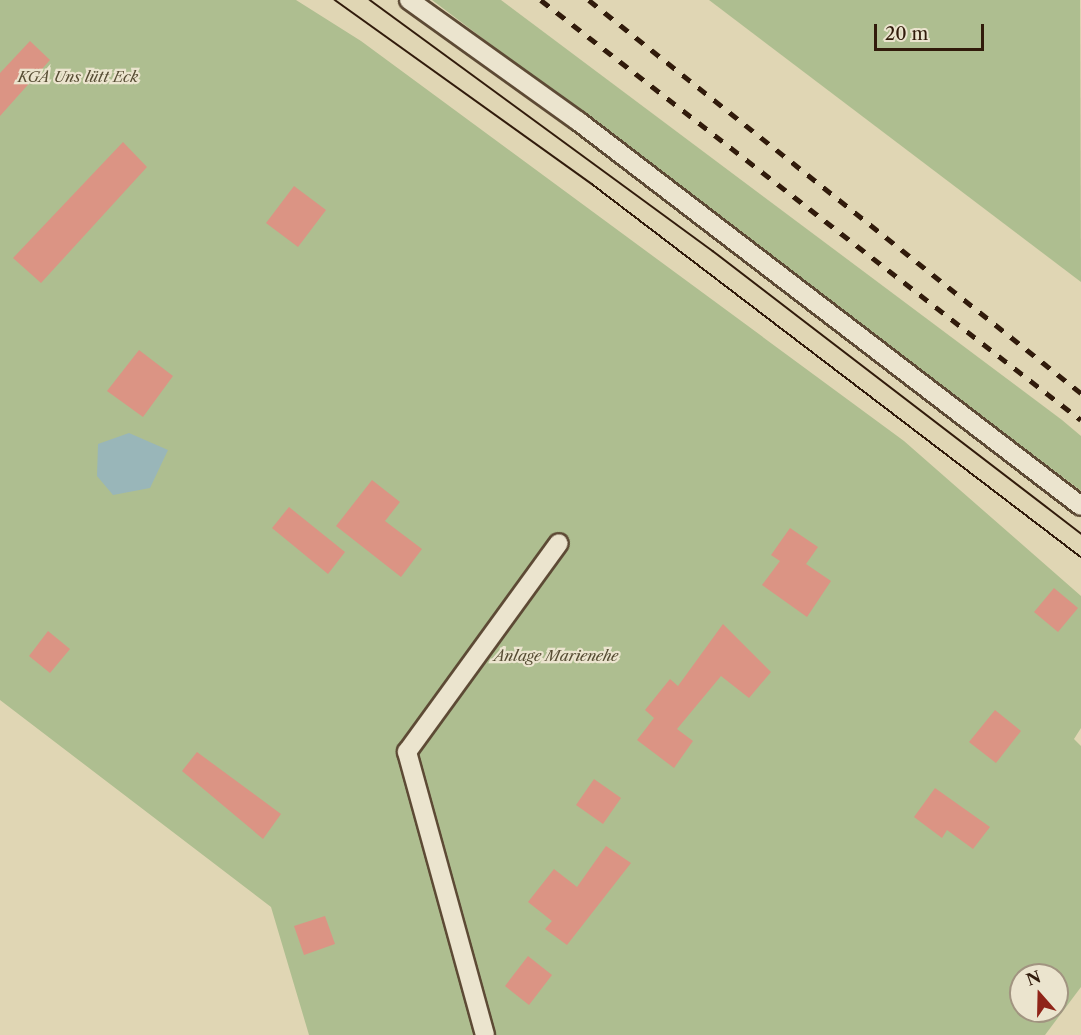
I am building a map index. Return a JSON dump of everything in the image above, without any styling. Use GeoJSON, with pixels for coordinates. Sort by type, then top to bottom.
{"type":"FeatureCollection","features":[{"type":"Feature","properties":{"kind":"lane"},"geometry":{"type":"LineString","coordinates":[[410,0],[579,121],[1081,506]]}},
{"type":"Feature","properties":{"kind":"lane"},"geometry":{"type":"LineString","coordinates":[[485,1035],[407,752],[559,543]]}},
{"type":"Feature","properties":{"kind":"green space","name":"Anlage Marienehe"},"geometry":{"type":"Polygon","coordinates":[[[0,0],[296,0],[361,41],[904,441],[1081,596],[1081,728],[1074,739],[1081,746],[1081,987],[1069,1003],[1069,963],[1009,963],[1009,1023],[1054,1023],[1045,1035],[309,1035],[271,907],[0,700],[0,0]]]}},
{"type":"Feature","properties":{"kind":"green space"},"geometry":{"type":"Polygon","coordinates":[[[432,0],[501,0],[1062,420],[1081,436],[1081,491],[432,0]]]}},
{"type":"Feature","properties":{"kind":"green space"},"geometry":{"type":"Polygon","coordinates":[[[709,0],[1080,0],[1081,282],[709,0]]]}},
{"type":"Feature","properties":{"kind":"water"},"geometry":{"type":"Polygon","coordinates":[[[129,433],[168,450],[150,488],[113,495],[97,476],[98,444],[129,433]]]}},
{"type":"Feature","properties":{"kind":"building"},"geometry":{"type":"Polygon","coordinates":[[[30,41],[50,60],[0,116],[0,73],[30,41]]]}},
{"type":"Feature","properties":{"kind":"building"},"geometry":{"type":"Polygon","coordinates":[[[123,142],[147,167],[41,283],[13,258],[123,142]]]}},
{"type":"Feature","properties":{"kind":"building"},"geometry":{"type":"Polygon","coordinates":[[[294,186],[326,210],[298,247],[266,223],[294,186]]]}},
{"type":"Feature","properties":{"kind":"building"},"geometry":{"type":"Polygon","coordinates":[[[139,350],[173,376],[143,417],[107,391],[139,350]]]}},
{"type":"Feature","properties":{"kind":"building"},"geometry":{"type":"Polygon","coordinates":[[[372,480],[400,502],[385,521],[422,549],[401,577],[336,526],[372,480]]]}},
{"type":"Feature","properties":{"kind":"building"},"geometry":{"type":"Polygon","coordinates":[[[289,507],[345,552],[328,574],[272,528],[289,507]]]}},
{"type":"Feature","properties":{"kind":"building"},"geometry":{"type":"Polygon","coordinates":[[[790,528],[818,547],[806,564],[831,581],[807,617],[762,585],[780,561],[771,555],[790,528]]]}},
{"type":"Feature","properties":{"kind":"building"},"geometry":{"type":"Polygon","coordinates":[[[1054,588],[1078,608],[1058,632],[1034,612],[1054,588]]]}},
{"type":"Feature","properties":{"kind":"building"},"geometry":{"type":"Polygon","coordinates":[[[723,624],[771,672],[749,698],[721,676],[677,729],[693,741],[674,768],[637,740],[654,718],[645,710],[670,679],[678,686],[723,624]]]}},
{"type":"Feature","properties":{"kind":"building"},"geometry":{"type":"Polygon","coordinates":[[[48,631],[70,649],[50,673],[29,656],[48,631]]]}},
{"type":"Feature","properties":{"kind":"building"},"geometry":{"type":"Polygon","coordinates":[[[995,710],[1021,731],[996,763],[969,742],[995,710]]]}},
{"type":"Feature","properties":{"kind":"building"},"geometry":{"type":"Polygon","coordinates":[[[197,752],[281,814],[263,839],[182,771],[197,752]]]}},
{"type":"Feature","properties":{"kind":"building"},"geometry":{"type":"Polygon","coordinates":[[[594,779],[621,798],[603,824],[576,805],[594,779]]]}},
{"type":"Feature","properties":{"kind":"building"},"geometry":{"type":"Polygon","coordinates":[[[935,788],[990,827],[973,849],[947,830],[942,838],[914,817],[935,788]]]}},
{"type":"Feature","properties":{"kind":"building"},"geometry":{"type":"Polygon","coordinates":[[[606,846],[631,863],[567,945],[545,929],[552,921],[528,902],[554,869],[577,887],[606,846]]]}},
{"type":"Feature","properties":{"kind":"building"},"geometry":{"type":"Polygon","coordinates":[[[325,916],[335,944],[304,955],[294,926],[325,916]]]}},
{"type":"Feature","properties":{"kind":"building"},"geometry":{"type":"Polygon","coordinates":[[[528,956],[552,975],[529,1005],[505,986],[528,956]]]}},
{"type":"Feature","properties":{"kind":"tram line"},"geometry":{"type":"LineString","coordinates":[[335,0],[592,184],[1081,557]]}},
{"type":"Feature","properties":{"kind":"tram line"},"geometry":{"type":"LineString","coordinates":[[370,0],[713,251],[1081,533]]}},
{"type":"Feature","properties":{"kind":"railway"},"geometry":{"type":"LineString","coordinates":[[541,0],[1081,420]]}},
{"type":"Feature","properties":{"kind":"railway"},"geometry":{"type":"LineString","coordinates":[[589,0],[1081,393]]}},
{"type":"Feature","properties":{"kind":"park label","name":"KGA Uns lütt Eck"},"geometry":{"type":"Point","coordinates":[78,77]}}]}
